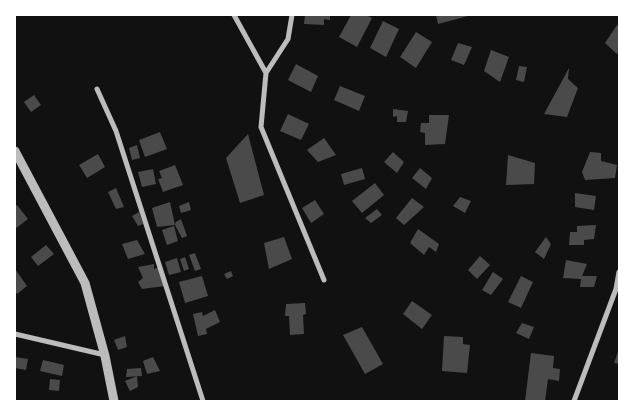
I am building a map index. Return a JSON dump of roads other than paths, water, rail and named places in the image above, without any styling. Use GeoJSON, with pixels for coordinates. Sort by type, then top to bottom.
{"type":"FeatureCollection","features":[{"type":"Feature","properties":{"kind":"street"},"geometry":{"type":"LineString","coordinates":[[234,15],[266,74]]}},
{"type":"Feature","properties":{"kind":"street"},"geometry":{"type":"LineString","coordinates":[[292,15],[288,39],[266,74],[261,127],[324,280]]}},
{"type":"Feature","properties":{"kind":"street"},"geometry":{"type":"LineString","coordinates":[[97,89],[116,131],[202,401]]}},
{"type":"Feature","properties":{"kind":"street"},"geometry":{"type":"LineString","coordinates":[[15,151],[85,283],[105,356],[114,401]]}},
{"type":"Feature","properties":{"kind":"street"},"geometry":{"type":"LineString","coordinates":[[574,401],[616,289],[619,272]]}},
{"type":"Feature","properties":{"kind":"street"},"geometry":{"type":"LineString","coordinates":[[15,334],[105,356]]}}]}
